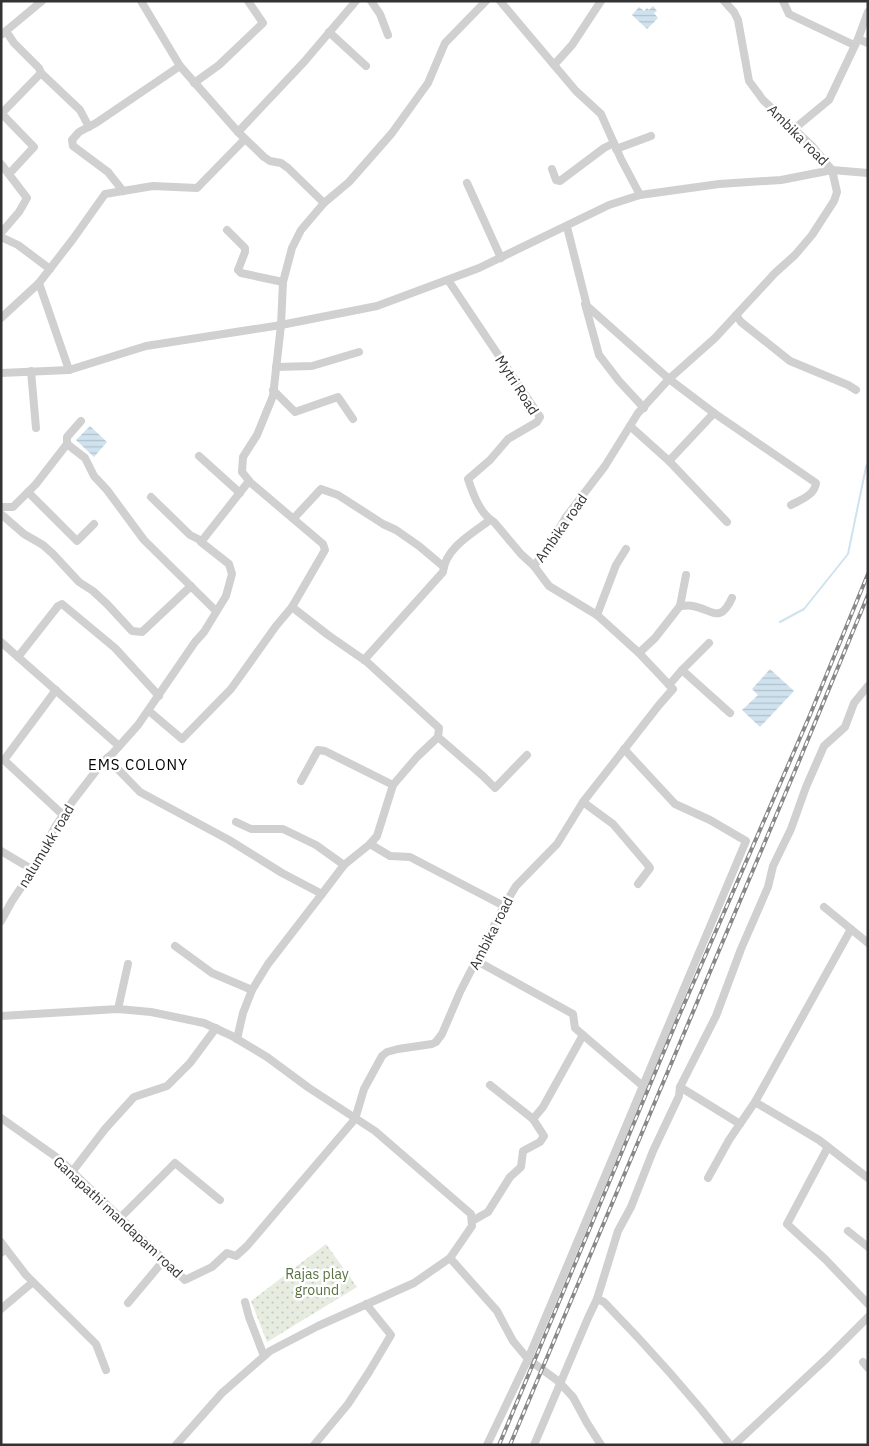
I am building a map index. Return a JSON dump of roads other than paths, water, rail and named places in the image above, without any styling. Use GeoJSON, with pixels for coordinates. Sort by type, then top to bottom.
{"type":"FeatureCollection","features":[{"type":"Feature","properties":{"kind":"street"},"geometry":{"type":"LineString","coordinates":[[42,1],[3,33],[80,110],[89,127]]}},
{"type":"Feature","properties":{"kind":"street"},"geometry":{"type":"LineString","coordinates":[[141,1],[180,66],[238,132],[268,160],[281,163],[288,168],[324,203]]}},
{"type":"Feature","properties":{"kind":"street"},"geometry":{"type":"LineString","coordinates":[[194,83],[219,65],[263,23],[248,1]]}},
{"type":"Feature","properties":{"kind":"street"},"geometry":{"type":"LineString","coordinates":[[238,132],[298,69],[356,1]]}},
{"type":"Feature","properties":{"kind":"street"},"geometry":{"type":"LineString","coordinates":[[371,1],[380,14],[388,35]]}},
{"type":"Feature","properties":{"kind":"street"},"geometry":{"type":"LineString","coordinates":[[149,711],[182,739],[231,688],[292,607],[325,550],[323,544],[249,481],[242,472],[242,457],[257,435],[273,396],[283,282],[292,248],[301,230],[324,203],[349,182],[392,133],[428,83],[445,42],[486,1]]}},
{"type":"Feature","properties":{"kind":"street"},"geometry":{"type":"LineString","coordinates":[[500,1],[576,91],[601,114],[640,195]]}},
{"type":"Feature","properties":{"kind":"street"},"geometry":{"type":"LineString","coordinates":[[554,65],[572,44],[601,1]]}},
{"type":"Feature","properties":{"kind":"street","name":"Ambika road"},"geometry":{"type":"LineString","coordinates":[[355,1119],[364,1089],[382,1056],[387,1052],[398,1049],[432,1044],[442,1034],[504,906],[516,886],[557,844],[583,802],[659,704],[673,690],[639,653],[597,615],[549,586],[534,566],[566,517],[604,466],[638,413],[669,379],[715,338],[775,273],[795,255],[812,235],[834,201],[837,192],[832,170],[813,147],[763,100],[749,81],[738,20],[734,12],[724,1]]}},
{"type":"Feature","properties":{"kind":"street"},"geometry":{"type":"LineString","coordinates":[[783,1],[789,14],[856,42],[868,43]]}},
{"type":"Feature","properties":{"kind":"street"},"geometry":{"type":"LineString","coordinates":[[794,129],[829,100],[868,12]]}},
{"type":"Feature","properties":{"kind":"street"},"geometry":{"type":"LineString","coordinates":[[330,32],[366,66]]}},
{"type":"Feature","properties":{"kind":"street"},"geometry":{"type":"LineString","coordinates":[[123,191],[108,172],[72,146],[72,140],[79,132],[180,66]]}},
{"type":"Feature","properties":{"kind":"street"},"geometry":{"type":"LineString","coordinates":[[9,174],[34,147],[1,114],[42,72]]}},
{"type":"Feature","properties":{"kind":"street"},"geometry":{"type":"LineString","coordinates":[[552,169],[556,180],[560,181],[604,148],[651,136]]}},
{"type":"Feature","properties":{"kind":"street"},"geometry":{"type":"LineString","coordinates":[[1,318],[50,269],[104,194],[153,186],[197,188],[245,139]]}},
{"type":"Feature","properties":{"kind":"street"},"geometry":{"type":"LineString","coordinates":[[1,164],[27,198],[20,212],[1,233]]}},
{"type":"Feature","properties":{"kind":"street"},"geometry":{"type":"LineString","coordinates":[[1,373],[69,370],[146,346],[280,325],[376,306],[448,280],[501,258],[609,205],[640,195],[719,184],[781,180],[832,170],[868,173]]}},
{"type":"Feature","properties":{"kind":"street"},"geometry":{"type":"LineString","coordinates":[[467,183],[501,258]]}},
{"type":"Feature","properties":{"kind":"street"},"geometry":{"type":"LineString","coordinates":[[567,227],[587,306],[669,379],[714,413],[816,483],[810,495],[791,505]]}},
{"type":"Feature","properties":{"kind":"street"},"geometry":{"type":"LineString","coordinates":[[567,227],[599,355],[619,381],[644,408]]}},
{"type":"Feature","properties":{"kind":"street"},"geometry":{"type":"LineString","coordinates":[[227,230],[244,248],[245,252],[238,267],[241,273],[283,282]]}},
{"type":"Feature","properties":{"kind":"street"},"geometry":{"type":"LineString","coordinates":[[1,237],[18,245],[50,269]]}},
{"type":"Feature","properties":{"kind":"street","name":"Mytri Road"},"geometry":{"type":"LineString","coordinates":[[448,280],[540,417],[536,422],[508,439],[490,460],[468,479],[474,499],[490,520],[494,522],[521,554],[534,566]]}},
{"type":"Feature","properties":{"kind":"street"},"geometry":{"type":"LineString","coordinates":[[39,282],[69,370]]}},
{"type":"Feature","properties":{"kind":"street"},"geometry":{"type":"LineString","coordinates":[[736,315],[741,322],[790,361],[856,390]]}},
{"type":"Feature","properties":{"kind":"street"},"geometry":{"type":"LineString","coordinates":[[276,366],[312,366],[359,352]]}},
{"type":"Feature","properties":{"kind":"street"},"geometry":{"type":"LineString","coordinates":[[31,371],[36,428]]}},
{"type":"Feature","properties":{"kind":"street"},"geometry":{"type":"LineString","coordinates":[[273,390],[295,412],[338,397],[353,420]]}},
{"type":"Feature","properties":{"kind":"street"},"geometry":{"type":"LineString","coordinates":[[669,461],[714,413]]}},
{"type":"Feature","properties":{"kind":"street"},"geometry":{"type":"LineString","coordinates":[[1,507],[13,506],[28,492],[67,444],[67,436],[81,421]]}},
{"type":"Feature","properties":{"kind":"street"},"geometry":{"type":"LineString","coordinates":[[630,426],[669,461],[727,522]]}},
{"type":"Feature","properties":{"kind":"street"},"geometry":{"type":"LineString","coordinates":[[67,444],[85,458],[94,476],[107,490],[144,540],[216,611]]}},
{"type":"Feature","properties":{"kind":"street"},"geometry":{"type":"LineString","coordinates":[[199,456],[240,493]]}},
{"type":"Feature","properties":{"kind":"street"},"geometry":{"type":"LineString","coordinates":[[202,541],[249,481]]}},
{"type":"Feature","properties":{"kind":"street"},"geometry":{"type":"LineString","coordinates":[[294,518],[321,489],[338,495],[383,524],[396,530],[444,567]]}},
{"type":"Feature","properties":{"kind":"street"},"geometry":{"type":"LineString","coordinates":[[28,492],[77,541],[94,524]]}},
{"type":"Feature","properties":{"kind":"street","name":"nalumukk road"},"geometry":{"type":"LineString","coordinates":[[1,921],[12,901],[34,870],[63,815],[90,777],[149,711],[195,642],[204,632],[226,596],[232,574],[229,564],[202,541],[190,535],[151,497]]}},
{"type":"Feature","properties":{"kind":"street"},"geometry":{"type":"LineString","coordinates":[[1,514],[24,534],[43,545],[79,582],[93,591],[107,604],[132,631],[142,632],[192,586]]}},
{"type":"Feature","properties":{"kind":"street"},"geometry":{"type":"LineString","coordinates":[[364,660],[443,572],[444,562],[458,545],[490,520]]}},
{"type":"Feature","properties":{"kind":"street"},"geometry":{"type":"LineString","coordinates":[[597,615],[616,565],[626,549]]}},
{"type":"Feature","properties":{"kind":"street"},"geometry":{"type":"LineString","coordinates":[[639,653],[655,638],[680,606],[686,575]]}},
{"type":"Feature","properties":{"kind":"street"},"geometry":{"type":"LineString","coordinates":[[680,606],[692,606],[716,614],[722,613],[728,607],[732,598]]}},
{"type":"Feature","properties":{"kind":"street"},"geometry":{"type":"LineString","coordinates":[[18,657],[58,606],[62,604],[115,648],[133,670],[159,696]]}},
{"type":"Feature","properties":{"kind":"street"},"geometry":{"type":"LineString","coordinates":[[237,1039],[243,1013],[252,990],[268,964],[344,865],[377,836],[393,785],[417,757],[438,737],[439,728],[364,660],[292,607]]}},
{"type":"Feature","properties":{"kind":"street"},"geometry":{"type":"LineString","coordinates":[[1,642],[119,746]]}},
{"type":"Feature","properties":{"kind":"street"},"geometry":{"type":"LineString","coordinates":[[669,685],[709,643]]}},
{"type":"Feature","properties":{"kind":"street"},"geometry":{"type":"LineString","coordinates":[[682,670],[730,714]]}},
{"type":"Feature","properties":{"kind":"street"},"geometry":{"type":"LineString","coordinates":[[534,1445],[597,1299],[618,1231],[653,1151],[680,1096],[680,1087],[716,1016],[741,949],[768,887],[773,866],[791,829],[806,787],[824,746],[846,727],[854,703],[868,686]]}},
{"type":"Feature","properties":{"kind":"street"},"geometry":{"type":"LineString","coordinates":[[56,690],[4,760],[63,815]]}},
{"type":"Feature","properties":{"kind":"street"},"geometry":{"type":"LineString","coordinates":[[438,737],[494,788],[527,754]]}},
{"type":"Feature","properties":{"kind":"street"},"geometry":{"type":"LineString","coordinates":[[487,1445],[528,1360],[746,841],[710,820],[675,804],[624,749]]}},
{"type":"Feature","properties":{"kind":"street"},"geometry":{"type":"LineString","coordinates":[[302,781],[318,750],[325,750],[393,785]]}},
{"type":"Feature","properties":{"kind":"street"},"geometry":{"type":"LineString","coordinates":[[107,758],[140,792],[322,894]]}},
{"type":"Feature","properties":{"kind":"street"},"geometry":{"type":"LineString","coordinates":[[583,802],[613,824],[626,837],[650,868],[638,884]]}},
{"type":"Feature","properties":{"kind":"street"},"geometry":{"type":"LineString","coordinates":[[236,822],[251,829],[282,829],[316,845],[344,865]]}},
{"type":"Feature","properties":{"kind":"street"},"geometry":{"type":"LineString","coordinates":[[370,844],[390,856],[410,857],[504,906]]}},
{"type":"Feature","properties":{"kind":"street"},"geometry":{"type":"LineString","coordinates":[[1,851],[34,870]]}},
{"type":"Feature","properties":{"kind":"street"},"geometry":{"type":"LineString","coordinates":[[824,907],[868,943]]}},
{"type":"Feature","properties":{"kind":"street"},"geometry":{"type":"LineString","coordinates":[[708,1178],[729,1140],[755,1102],[851,929]]}},
{"type":"Feature","properties":{"kind":"street"},"geometry":{"type":"LineString","coordinates":[[175,946],[212,974],[252,990]]}},
{"type":"Feature","properties":{"kind":"street"},"geometry":{"type":"LineString","coordinates":[[477,961],[573,1014],[575,1028],[644,1087]]}},
{"type":"Feature","properties":{"kind":"street"},"geometry":{"type":"LineString","coordinates":[[118,1009],[128,964]]}},
{"type":"Feature","properties":{"kind":"street"},"geometry":{"type":"LineString","coordinates":[[1,1016],[118,1009],[151,1012],[204,1022],[267,1057],[309,1088],[375,1131],[471,1214],[472,1226],[450,1258],[414,1284],[318,1326],[270,1351],[222,1393],[176,1445]]}},
{"type":"Feature","properties":{"kind":"street"},"geometry":{"type":"LineString","coordinates":[[72,1172],[105,1129],[134,1097],[167,1086],[190,1063],[216,1028]]}},
{"type":"Feature","properties":{"kind":"street"},"geometry":{"type":"LineString","coordinates":[[533,1119],[543,1107],[583,1035]]}},
{"type":"Feature","properties":{"kind":"street"},"geometry":{"type":"LineString","coordinates":[[472,1221],[488,1212],[510,1177],[521,1167],[523,1151],[540,1142],[544,1136],[533,1119],[490,1085]]}},
{"type":"Feature","properties":{"kind":"street"},"geometry":{"type":"LineString","coordinates":[[680,1087],[740,1124]]}},
{"type":"Feature","properties":{"kind":"street"},"geometry":{"type":"LineString","coordinates":[[755,1102],[828,1147],[868,1178]]}},
{"type":"Feature","properties":{"kind":"street","name":"Ganapathi mandapam road"},"geometry":{"type":"LineString","coordinates":[[1,1118],[59,1159],[184,1280],[212,1267],[227,1253],[236,1256],[247,1246],[355,1119]]}},
{"type":"Feature","properties":{"kind":"street"},"geometry":{"type":"LineString","coordinates":[[828,1147],[788,1224],[868,1304]]}},
{"type":"Feature","properties":{"kind":"street"},"geometry":{"type":"LineString","coordinates":[[120,1218],[175,1162],[220,1200]]}},
{"type":"Feature","properties":{"kind":"street"},"geometry":{"type":"LineString","coordinates":[[848,1231],[868,1247]]}},
{"type":"Feature","properties":{"kind":"street"},"geometry":{"type":"LineString","coordinates":[[3,1248],[33,1282],[96,1344],[106,1370]]}},
{"type":"Feature","properties":{"kind":"street"},"geometry":{"type":"LineString","coordinates":[[450,1258],[497,1311],[513,1341],[528,1360],[560,1383],[573,1398],[601,1445]]}},
{"type":"Feature","properties":{"kind":"street"},"geometry":{"type":"LineString","coordinates":[[128,1303],[164,1260]]}},
{"type":"Feature","properties":{"kind":"street"},"geometry":{"type":"LineString","coordinates":[[1,1308],[33,1282]]}},
{"type":"Feature","properties":{"kind":"street"},"geometry":{"type":"LineString","coordinates":[[597,1299],[604,1302],[647,1346],[688,1392],[730,1445]]}},
{"type":"Feature","properties":{"kind":"street"},"geometry":{"type":"LineString","coordinates":[[245,1302],[249,1318],[264,1356]]}},
{"type":"Feature","properties":{"kind":"street"},"geometry":{"type":"LineString","coordinates":[[314,1445],[342,1412],[391,1335],[366,1304]]}},
{"type":"Feature","properties":{"kind":"street"},"geometry":{"type":"LineString","coordinates":[[734,1445],[867,1319]]}},
{"type":"Feature","properties":{"kind":"water"},"geometry":{"type":"Polygon","coordinates":[[[653,6],[657,11],[654,13],[658,18],[647,29],[632,15],[639,7],[644,11],[647,8],[649,10],[653,6]]]}},
{"type":"Feature","properties":{"kind":"water"},"geometry":{"type":"Polygon","coordinates":[[[90,426],[107,442],[94,457],[76,440],[90,426]]]}},
{"type":"Feature","properties":{"kind":"water"},"geometry":{"type":"Polygon","coordinates":[[[770,669],[794,691],[760,727],[742,710],[758,695],[752,689],[770,669]]]}},
{"type":"Feature","properties":{"kind":"waterway"},"geometry":{"type":"LineString","coordinates":[[780,622],[804,609],[848,554],[868,463]]}},
{"type":"Feature","properties":{"kind":"railway"},"geometry":{"type":"LineString","coordinates":[[499,1445],[675,1025],[810,715],[868,574]]}},
{"type":"Feature","properties":{"kind":"railway"},"geometry":{"type":"LineString","coordinates":[[510,1445],[868,595]]}},
{"type":"Feature","properties":{"kind":"district","name":"EMS COLONY"},"geometry":{"type":"Point","coordinates":[138,765]}},
{"type":"Feature","properties":{"kind":"park label","name":"Rajas play ground"},"geometry":{"type":"Point","coordinates":[317,1282]}}]}
